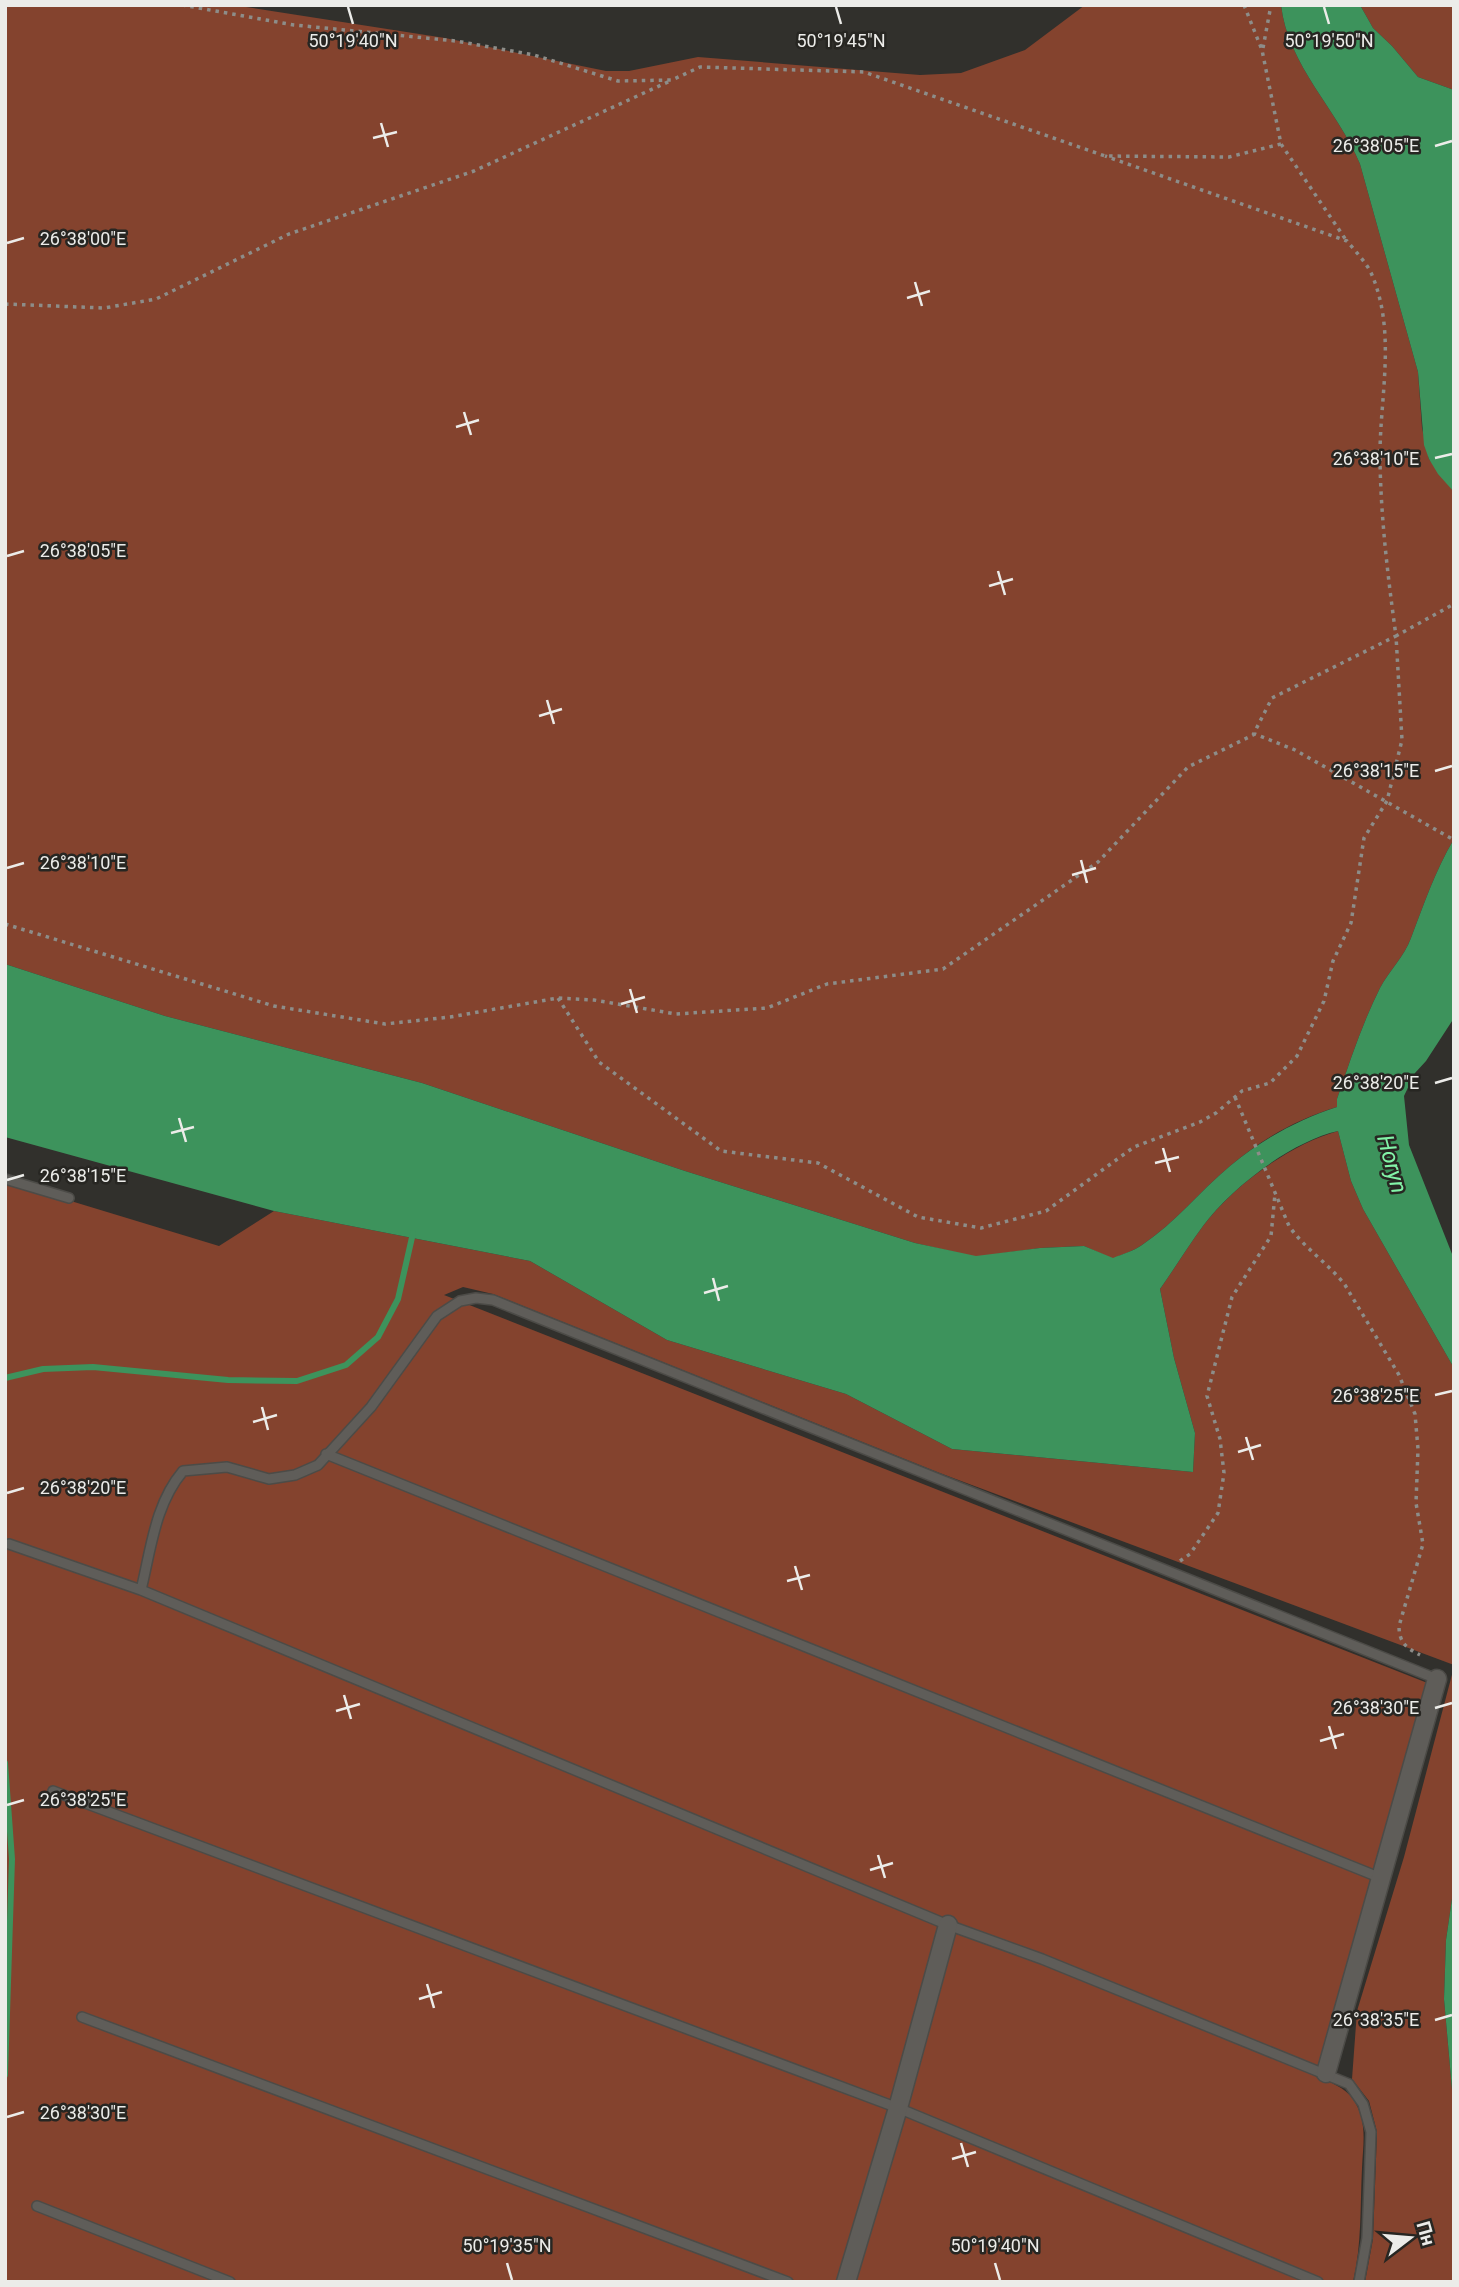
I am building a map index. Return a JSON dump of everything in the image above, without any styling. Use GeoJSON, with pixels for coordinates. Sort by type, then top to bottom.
{"type":"FeatureCollection","features":[{"type":"Feature","properties":{"kind":"street"},"geometry":{"type":"LineString","coordinates":[[1326,2073],[1437,1679]]}},
{"type":"Feature","properties":{"kind":"street"},"geometry":{"type":"LineString","coordinates":[[846,2282],[898,2108],[947,1925]]}},
{"type":"Feature","properties":{"kind":"lane"},"geometry":{"type":"LineString","coordinates":[[5,1179],[69,1198]]}},
{"type":"Feature","properties":{"kind":"lane"},"geometry":{"type":"LineString","coordinates":[[141,1590],[158,1515],[171,1485],[183,1471],[227,1467],[269,1479],[295,1475],[318,1465],[371,1407],[437,1316],[460,1301],[485,1299],[506,1305],[1437,1679]]}},
{"type":"Feature","properties":{"kind":"lane"},"geometry":{"type":"LineString","coordinates":[[326,1454],[1381,1878]]}},
{"type":"Feature","properties":{"kind":"lane"},"geometry":{"type":"LineString","coordinates":[[9,1544],[141,1590],[947,1925],[1042,1959],[1349,2084],[1367,2113],[1371,2132],[1367,2238],[1359,2282]]}},
{"type":"Feature","properties":{"kind":"lane"},"geometry":{"type":"LineString","coordinates":[[53,1791],[898,2108],[1318,2282]]}},
{"type":"Feature","properties":{"kind":"lane"},"geometry":{"type":"LineString","coordinates":[[82,2017],[788,2282]]}},
{"type":"Feature","properties":{"kind":"lane"},"geometry":{"type":"LineString","coordinates":[[37,2206],[230,2282]]}},
{"type":"Feature","properties":{"kind":"path"},"geometry":{"type":"LineString","coordinates":[[182,5],[294,25],[456,41],[534,55],[618,81],[672,80]]}},
{"type":"Feature","properties":{"kind":"path"},"geometry":{"type":"LineString","coordinates":[[558,998],[599,1062],[721,1151],[818,1163],[918,1217],[981,1228],[1046,1211],[1134,1147],[1200,1122],[1216,1114],[1242,1091],[1270,1083],[1297,1056],[1324,1001],[1333,961],[1351,923],[1364,838],[1387,801],[1402,740],[1396,636],[1386,568],[1380,459],[1385,364],[1383,317],[1372,274],[1281,144],[1262,50],[1244,5]]}},
{"type":"Feature","properties":{"kind":"path"},"geometry":{"type":"LineString","coordinates":[[1262,50],[1271,5]]}},
{"type":"Feature","properties":{"kind":"path"},"geometry":{"type":"LineString","coordinates":[[5,304],[104,308],[156,299],[289,234],[474,171],[700,67],[864,72],[1347,241]]}},
{"type":"Feature","properties":{"kind":"path"},"geometry":{"type":"LineString","coordinates":[[1105,156],[1229,157],[1281,144]]}},
{"type":"Feature","properties":{"kind":"path"},"geometry":{"type":"LineString","coordinates":[[1252,735],[1272,698],[1454,604]]}},
{"type":"Feature","properties":{"kind":"path"},"geometry":{"type":"LineString","coordinates":[[5,924],[275,1006],[385,1024],[450,1017],[558,998],[594,1000],[676,1014],[768,1008],[827,984],[943,970],[1098,862],[1188,767],[1255,734],[1296,750],[1454,840]]}},
{"type":"Feature","properties":{"kind":"path"},"geometry":{"type":"LineString","coordinates":[[1235,1097],[1289,1226],[1296,1237],[1335,1271],[1345,1285],[1408,1393],[1415,1414],[1418,1449],[1416,1503],[1423,1544],[1399,1634],[1409,1650],[1431,1662],[1437,1679]]}},
{"type":"Feature","properties":{"kind":"path"},"geometry":{"type":"LineString","coordinates":[[1161,1568],[1172,1566],[1190,1554],[1218,1513],[1224,1473],[1220,1439],[1207,1396],[1232,1297],[1271,1236],[1275,1192]]}},
{"type":"Feature","properties":{"kind":"shaded area"},"geometry":{"type":"Polygon","coordinates":[[[5,5],[233,5],[445,38],[606,71],[629,71],[698,57],[920,75],[961,73],[1025,50],[1085,5],[1281,5],[1293,48],[1351,144],[1360,164],[1418,372],[1422,428],[1429,459],[1454,492],[1454,839],[1435,875],[1408,945],[1380,988],[1368,1015],[1337,1099],[1337,1107],[1294,1124],[1255,1147],[1154,1236],[1139,1247],[1113,1259],[1084,1246],[1040,1248],[976,1257],[915,1243],[685,1171],[422,1083],[165,1016],[5,964],[5,5]]]}},
{"type":"Feature","properties":{"kind":"shaded area"},"geometry":{"type":"Polygon","coordinates":[[[1360,5],[1454,5],[1454,90],[1418,77],[1373,28],[1360,5]]]}},
{"type":"Feature","properties":{"kind":"shaded area"},"geometry":{"type":"Polygon","coordinates":[[[1338,1131],[1351,1181],[1363,1209],[1454,1368],[1454,1665],[937,1472],[493,1294],[463,1287],[444,1295],[1430,1684],[1318,2076],[1353,2099],[1363,2124],[1359,2240],[1353,2282],[5,2282],[5,1181],[219,1246],[274,1211],[530,1261],[667,1340],[846,1394],[952,1449],[1193,1472],[1195,1433],[1174,1358],[1160,1289],[1203,1226],[1230,1196],[1282,1156],[1319,1137],[1338,1131]]]}},
{"type":"Feature","properties":{"kind":"shaded area"},"geometry":{"type":"Polygon","coordinates":[[[1454,1667],[1454,1885],[1446,1940],[1444,1999],[1454,2112],[1454,2282],[1365,2282],[1373,2239],[1377,2132],[1369,2101],[1352,2079],[1357,2011],[1404,1857],[1454,1667]]]}},
{"type":"Feature","properties":{"kind":"water"},"geometry":{"type":"Polygon","coordinates":[[[1281,5],[1360,5],[1373,28],[1418,77],[1454,90],[1454,492],[1438,474],[1424,445],[1418,372],[1360,164],[1351,144],[1293,48],[1281,5]]]}},
{"type":"Feature","properties":{"kind":"water","name":"Horyn"},"geometry":{"type":"Polygon","coordinates":[[[1454,839],[1454,1018],[1415,1073],[1404,1096],[1409,1145],[1454,1259],[1454,1368],[1363,1209],[1351,1181],[1338,1131],[1320,1136],[1282,1155],[1229,1197],[1203,1226],[1160,1289],[1174,1358],[1195,1433],[1193,1472],[952,1449],[846,1394],[667,1340],[530,1261],[274,1211],[5,1137],[5,964],[165,1016],[422,1083],[685,1171],[915,1243],[976,1256],[1084,1246],[1113,1258],[1135,1249],[1154,1236],[1230,1166],[1255,1147],[1294,1124],[1337,1107],[1337,1099],[1368,1015],[1380,988],[1408,945],[1435,875],[1454,839]]]}},
{"type":"Feature","properties":{"kind":"water"},"geometry":{"type":"Polygon","coordinates":[[[1454,1885],[1454,2112],[1444,1999],[1446,1940],[1454,1885]]]}},
{"type":"Feature","properties":{"kind":"waterway"},"geometry":{"type":"LineString","coordinates":[[5,1378],[43,1369],[93,1367],[228,1380],[297,1381],[346,1365],[378,1337],[398,1299],[413,1233]]}},
{"type":"Feature","properties":{"kind":"waterway"},"geometry":{"type":"LineString","coordinates":[[5,1763],[12,1859],[5,2075]]}}]}
